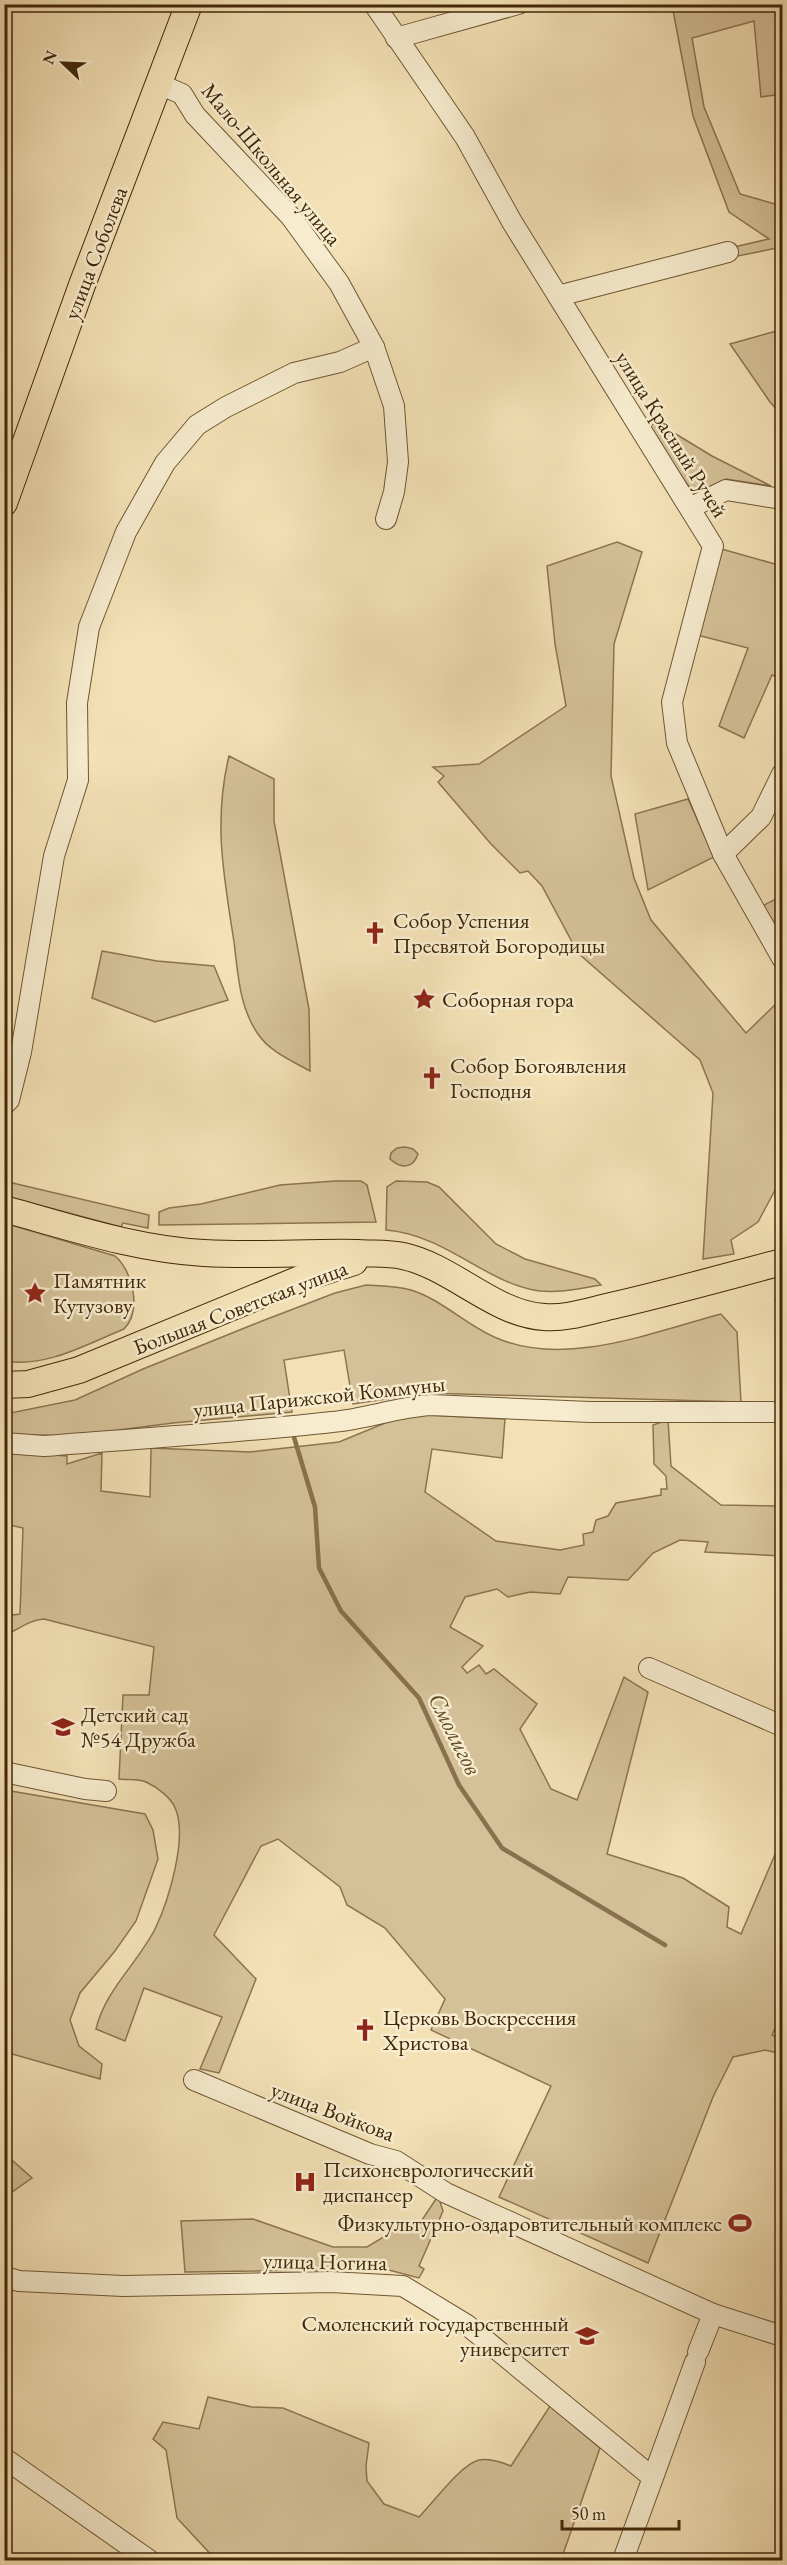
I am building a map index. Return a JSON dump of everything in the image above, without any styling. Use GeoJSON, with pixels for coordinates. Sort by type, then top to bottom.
{"type":"FeatureCollection","features":[{"type":"Feature","properties":{"kind":"main road","name":"улица Соболева"},"geometry":{"type":"LineString","coordinates":[[4,503],[82,285],[189,4]]}},
{"type":"Feature","properties":{"kind":"main road"},"geometry":{"type":"LineString","coordinates":[[4,1209],[93,1234],[160,1249],[203,1253],[383,1254]]}},
{"type":"Feature","properties":{"kind":"main road","name":"Большая Советская улица"},"geometry":{"type":"LineString","coordinates":[[4,1385],[28,1384],[79,1370],[300,1279],[383,1254],[422,1262],[444,1271],[523,1315],[546,1318],[574,1315],[783,1262]]}},
{"type":"Feature","properties":{"kind":"street","name":"улица Красный Ручей"},"geometry":{"type":"LineString","coordinates":[[374,4],[465,137],[512,222],[713,546],[672,702],[677,743],[723,854],[783,958]]}},
{"type":"Feature","properties":{"kind":"street"},"geometry":{"type":"LineString","coordinates":[[396,38],[518,4]]}},
{"type":"Feature","properties":{"kind":"street","name":"Мало-Школьная улица"},"geometry":{"type":"LineString","coordinates":[[159,84],[182,94],[195,115],[291,217],[339,283],[374,347],[394,406],[398,462],[394,492],[386,519]]}},
{"type":"Feature","properties":{"kind":"street"},"geometry":{"type":"LineString","coordinates":[[558,296],[728,252]]}},
{"type":"Feature","properties":{"kind":"street"},"geometry":{"type":"LineString","coordinates":[[4,1105],[9,1100],[21,1052],[54,856],[78,780],[77,703],[90,627],[126,532],[165,463],[197,425],[294,373],[340,362],[374,347]]}},
{"type":"Feature","properties":{"kind":"street"},"geometry":{"type":"LineString","coordinates":[[690,508],[726,490],[783,499]]}},
{"type":"Feature","properties":{"kind":"street"},"geometry":{"type":"LineString","coordinates":[[723,854],[761,817],[783,774]]}},
{"type":"Feature","properties":{"kind":"street","name":"улица Парижской Коммуны"},"geometry":{"type":"LineString","coordinates":[[4,1443],[44,1446],[297,1426],[357,1420],[409,1406],[431,1405],[590,1412],[783,1412]]}},
{"type":"Feature","properties":{"kind":"street"},"geometry":{"type":"LineString","coordinates":[[649,1668],[783,1726]]}},
{"type":"Feature","properties":{"kind":"street"},"geometry":{"type":"LineString","coordinates":[[4,1772],[85,1789],[106,1791]]}},
{"type":"Feature","properties":{"kind":"street","name":"улица Войкова"},"geometry":{"type":"LineString","coordinates":[[194,2080],[360,2150],[396,2161],[446,2193],[713,2314],[783,2336]]}},
{"type":"Feature","properties":{"kind":"street","name":"улица Ногина"},"geometry":{"type":"LineString","coordinates":[[4,2277],[19,2281],[123,2286],[331,2282],[403,2286],[467,2325],[652,2477]]}},
{"type":"Feature","properties":{"kind":"street"},"geometry":{"type":"LineString","coordinates":[[623,2560],[713,2314]]}},
{"type":"Feature","properties":{"kind":"street"},"geometry":{"type":"LineString","coordinates":[[4,2458],[149,2560]]}},
{"type":"Feature","properties":{"kind":"shaded area"},"geometry":{"type":"Polygon","coordinates":[[[672,5],[782,5],[782,94],[761,97],[754,21],[692,38],[704,107],[740,194],[782,206],[782,247],[738,256],[734,247],[769,239],[729,212],[693,116],[672,5]]]}},
{"type":"Feature","properties":{"kind":"shaded area"},"geometry":{"type":"Polygon","coordinates":[[[780,330],[782,338],[782,415],[770,402],[730,344],[780,330]]]}},
{"type":"Feature","properties":{"kind":"shaded area"},"geometry":{"type":"Polygon","coordinates":[[[656,422],[712,456],[771,486],[726,479],[694,494],[648,428],[656,422]]]}},
{"type":"Feature","properties":{"kind":"shaded area"},"geometry":{"type":"Polygon","coordinates":[[[617,542],[642,552],[614,644],[611,776],[634,878],[651,920],[746,1033],[782,998],[782,1177],[758,1222],[731,1240],[734,1254],[703,1259],[713,1093],[700,1060],[578,953],[542,886],[528,871],[520,873],[491,844],[438,782],[444,776],[433,767],[479,764],[566,706],[555,644],[547,566],[617,542]]]}},
{"type":"Feature","properties":{"kind":"shaded area"},"geometry":{"type":"Polygon","coordinates":[[[718,548],[782,566],[782,679],[772,675],[744,738],[719,726],[748,648],[693,634],[718,548]]]}},
{"type":"Feature","properties":{"kind":"shaded area"},"geometry":{"type":"Polygon","coordinates":[[[229,756],[274,779],[274,821],[309,1009],[310,1071],[268,1046],[252,1024],[243,1001],[238,978],[222,849],[222,804],[229,756]]]}},
{"type":"Feature","properties":{"kind":"shaded area"},"geometry":{"type":"Polygon","coordinates":[[[688,799],[714,857],[648,890],[635,814],[688,799]]]}},
{"type":"Feature","properties":{"kind":"shaded area"},"geometry":{"type":"Polygon","coordinates":[[[782,896],[782,946],[760,907],[782,896]]]}},
{"type":"Feature","properties":{"kind":"shaded area"},"geometry":{"type":"Polygon","coordinates":[[[102,951],[157,961],[214,966],[228,1000],[155,1022],[92,998],[102,951]]]}},
{"type":"Feature","properties":{"kind":"shaded area"},"geometry":{"type":"Polygon","coordinates":[[[397,1148],[413,1149],[418,1154],[410,1165],[398,1165],[390,1159],[391,1153],[397,1148]]]}},
{"type":"Feature","properties":{"kind":"shaded area"},"geometry":{"type":"Polygon","coordinates":[[[4,1181],[149,1215],[148,1228],[123,1223],[121,1227],[5,1196],[4,1181]]]}},
{"type":"Feature","properties":{"kind":"shaded area"},"geometry":{"type":"Polygon","coordinates":[[[361,1181],[367,1185],[376,1222],[159,1225],[159,1212],[169,1208],[201,1204],[280,1185],[361,1181]]]}},
{"type":"Feature","properties":{"kind":"shaded area"},"geometry":{"type":"Polygon","coordinates":[[[396,1181],[427,1182],[439,1187],[496,1244],[525,1259],[595,1279],[601,1285],[556,1291],[520,1287],[428,1241],[386,1230],[387,1187],[396,1181]]]}},
{"type":"Feature","properties":{"kind":"shaded area"},"geometry":{"type":"Polygon","coordinates":[[[5,1223],[115,1256],[127,1271],[133,1291],[133,1312],[124,1329],[51,1358],[36,1361],[5,1361],[5,1223]]]}},
{"type":"Feature","properties":{"kind":"shaded area"},"geometry":{"type":"Polygon","coordinates":[[[366,1285],[395,1287],[423,1294],[488,1334],[526,1347],[582,1348],[610,1344],[721,1314],[737,1332],[741,1402],[427,1393],[353,1404],[344,1350],[284,1360],[292,1412],[173,1423],[72,1436],[5,1434],[5,1414],[75,1400],[143,1369],[262,1321],[335,1293],[366,1285]]]}},
{"type":"Feature","properties":{"kind":"shaded area"},"geometry":{"type":"Polygon","coordinates":[[[782,1297],[782,1322],[778,1323],[775,1299],[782,1297]]]}},
{"type":"Feature","properties":{"kind":"shaded area"},"geometry":{"type":"Polygon","coordinates":[[[407,1414],[505,1419],[502,1458],[432,1449],[425,1492],[496,1541],[560,1550],[584,1545],[583,1534],[593,1532],[596,1520],[608,1516],[616,1503],[661,1495],[661,1489],[667,1489],[666,1476],[654,1464],[653,1425],[668,1420],[671,1466],[721,1505],[782,1506],[782,1556],[705,1552],[708,1542],[680,1540],[653,1553],[628,1580],[568,1577],[560,1594],[530,1592],[508,1597],[497,1589],[465,1597],[450,1627],[483,1646],[462,1667],[467,1673],[479,1665],[486,1674],[494,1669],[537,1704],[520,1729],[551,1789],[577,1800],[624,1677],[648,1692],[607,1854],[683,1878],[729,1907],[727,1927],[741,1934],[782,1838],[782,2014],[772,2035],[782,2039],[782,2054],[765,2050],[733,2057],[713,2097],[648,2263],[499,2197],[551,2086],[431,2030],[445,1999],[385,1928],[347,1905],[340,1887],[278,1839],[261,1846],[214,1935],[256,1979],[219,2073],[200,2069],[222,2017],[144,1988],[125,2041],[96,2029],[100,2015],[114,1989],[156,1927],[171,1885],[178,1852],[179,1822],[176,1810],[168,1797],[146,1782],[119,1779],[123,1695],[149,1695],[154,1647],[44,1619],[28,1623],[5,1635],[5,1616],[20,1614],[23,1528],[5,1524],[4,1451],[67,1456],[67,1464],[102,1453],[101,1491],[150,1497],[151,1448],[250,1452],[339,1442],[407,1414]]]}},
{"type":"Feature","properties":{"kind":"shaded area"},"geometry":{"type":"Polygon","coordinates":[[[5,1790],[145,1814],[153,1830],[158,1859],[136,1921],[115,1951],[80,1993],[70,2020],[79,2046],[102,2064],[100,2079],[5,2052],[5,1790]]]}},
{"type":"Feature","properties":{"kind":"shaded area"},"geometry":{"type":"Polygon","coordinates":[[[4,2153],[32,2178],[5,2197],[4,2197],[4,2153]]]}},
{"type":"Feature","properties":{"kind":"shaded area"},"geometry":{"type":"Polygon","coordinates":[[[438,2196],[443,2211],[419,2266],[424,2269],[419,2278],[385,2269],[185,2272],[181,2221],[253,2219],[333,2247],[367,2247],[397,2229],[418,2226],[438,2196]]]}},
{"type":"Feature","properties":{"kind":"shaded area"},"geometry":{"type":"Polygon","coordinates":[[[208,2397],[252,2407],[283,2408],[369,2443],[367,2481],[384,2504],[419,2517],[456,2476],[472,2463],[487,2460],[511,2466],[550,2406],[600,2448],[561,2560],[249,2560],[232,2553],[225,2560],[216,2560],[177,2518],[166,2450],[153,2439],[163,2422],[199,2429],[208,2397]]]}},
{"type":"Feature","properties":{"kind":"waterway","name":"Смолигов"},"geometry":{"type":"LineString","coordinates":[[293,1434],[315,1507],[319,1568],[341,1611],[419,1698],[459,1785],[502,1848],[665,1945]]}},
{"type":"Feature","properties":{"kind":"place","name":"Собор Успения Пресвятой Богородицы"},"geometry":{"type":"Point","coordinates":[375,933]}},
{"type":"Feature","properties":{"kind":"place","name":"Соборная гора"},"geometry":{"type":"Point","coordinates":[424,999]}},
{"type":"Feature","properties":{"kind":"place","name":"Собор Богоявления Господня"},"geometry":{"type":"Point","coordinates":[432,1078]}},
{"type":"Feature","properties":{"kind":"place","name":"Памятник Кутузову"},"geometry":{"type":"Point","coordinates":[35,1293]}},
{"type":"Feature","properties":{"kind":"place","name":"Детский сад №54 Дружба"},"geometry":{"type":"Point","coordinates":[63,1727]}},
{"type":"Feature","properties":{"kind":"place","name":"Церковь Воскресения Христова"},"geometry":{"type":"Point","coordinates":[365,2030]}},
{"type":"Feature","properties":{"kind":"place","name":"Психоневрологический диспансер"},"geometry":{"type":"Point","coordinates":[305,2182]}},
{"type":"Feature","properties":{"kind":"place","name":"Физкультурно-оздаровтительный комплекс"},"geometry":{"type":"Point","coordinates":[740,2223]}},
{"type":"Feature","properties":{"kind":"place","name":"Смоленский государственный университет"},"geometry":{"type":"Point","coordinates":[587,2336]}}]}
